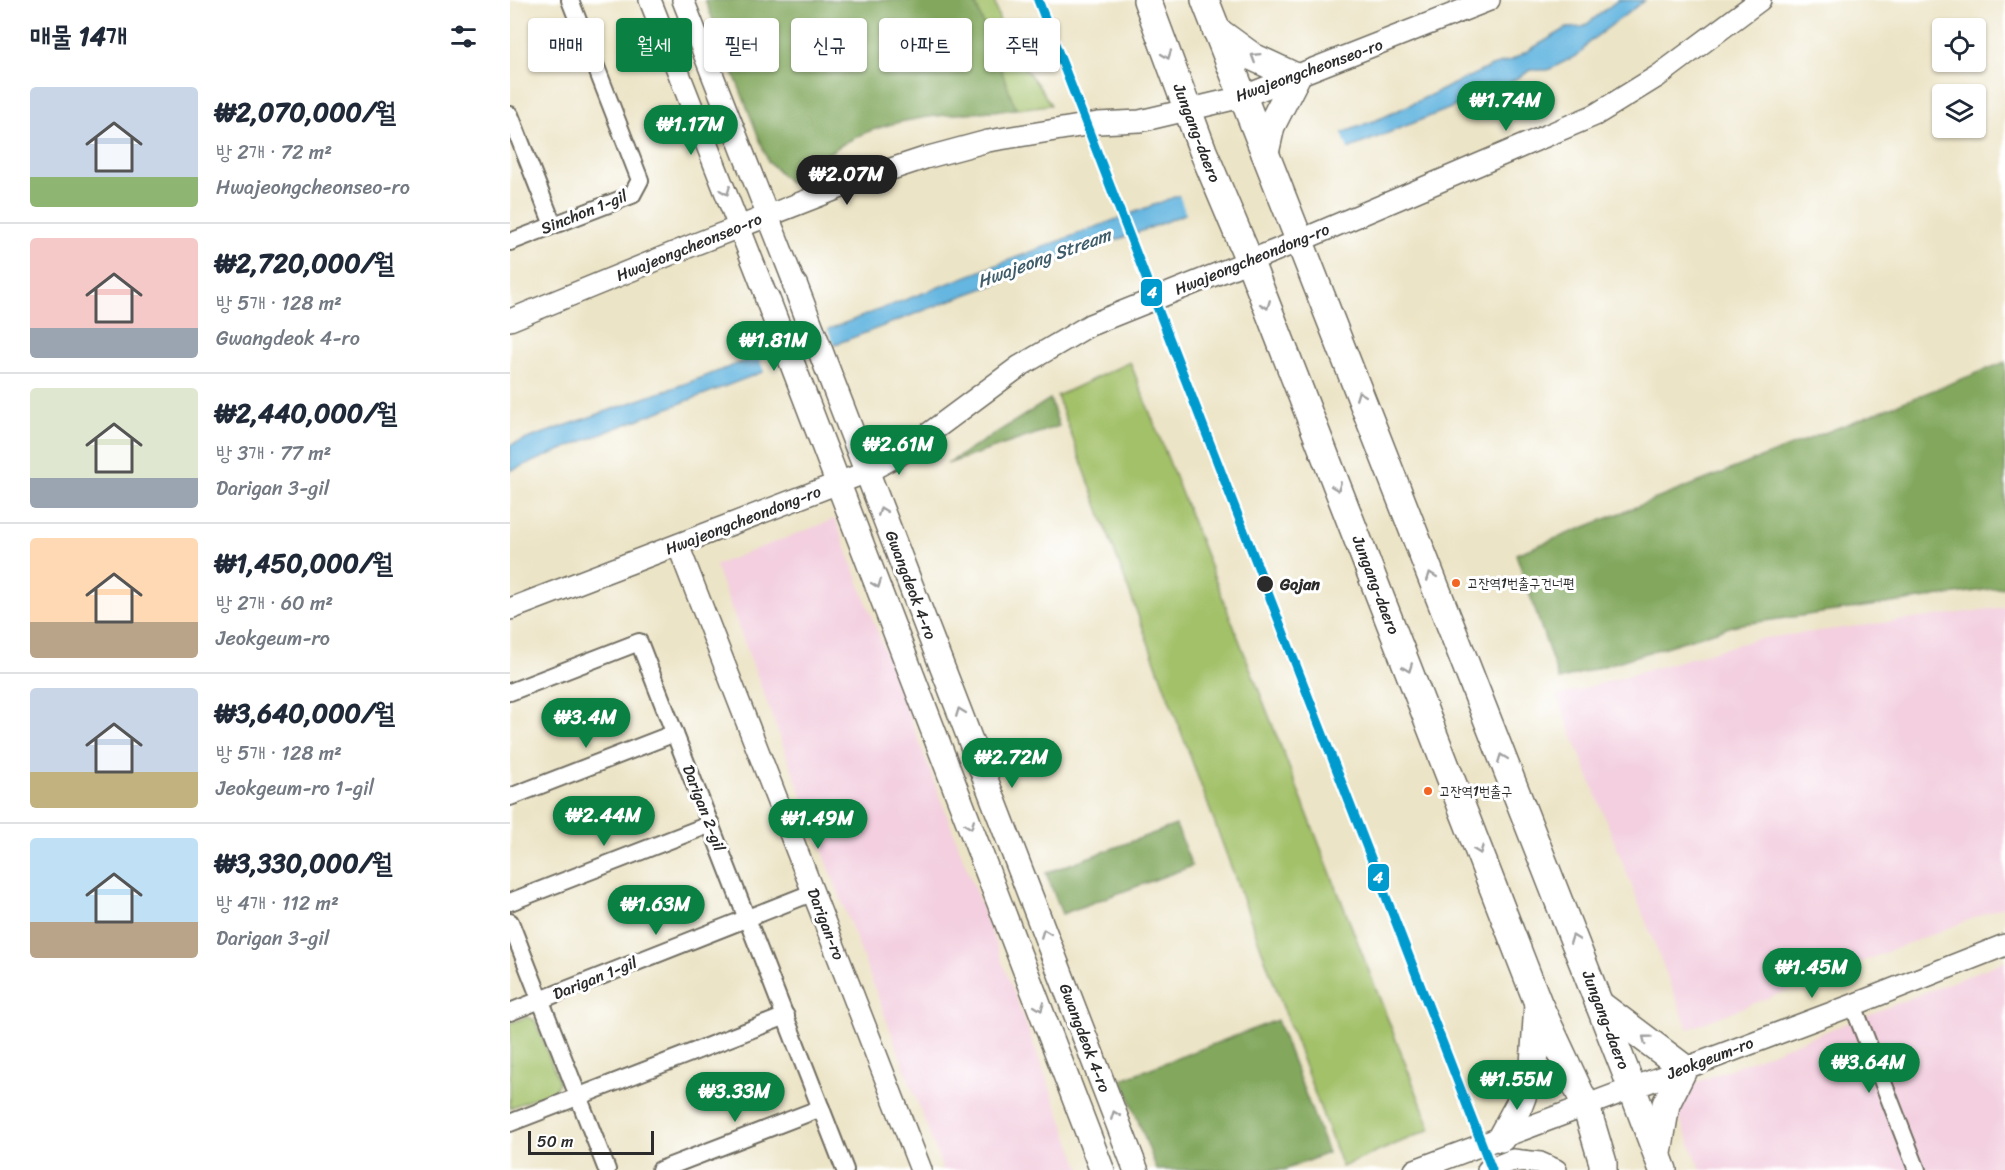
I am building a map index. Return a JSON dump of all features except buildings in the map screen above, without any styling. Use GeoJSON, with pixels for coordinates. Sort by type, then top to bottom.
{"type":"FeatureCollection","features":[{"type":"Feature","properties":{"kind":"main road","name":"Jungang-daero"},"geometry":{"type":"LineString","coordinates":[[1147,0],[1203,151],[1249,260],[1538,1003],[1586,1106],[1604,1168]]}},
{"type":"Feature","properties":{"kind":"main road","name":"Jungang-daero"},"geometry":{"type":"LineString","coordinates":[[1205,0],[1242,97],[1264,137],[1287,212],[1660,1164]]}},
{"type":"Feature","properties":{"kind":"main road"},"geometry":{"type":"LineString","coordinates":[[1216,30],[1253,57],[1296,77],[1264,137]]}},
{"type":"Feature","properties":{"kind":"main road","name":"Gwangdeok 4-ro"},"geometry":{"type":"LineString","coordinates":[[795,285],[1136,1170]]}},
{"type":"Feature","properties":{"kind":"main road","name":"Gwangdeok 4-ro"},"geometry":{"type":"LineString","coordinates":[[767,298],[1102,1170]]}},
{"type":"Feature","properties":{"kind":"main road"},"geometry":{"type":"LineString","coordinates":[[1501,1138],[1522,1098],[1534,1065],[1538,1003]]}},
{"type":"Feature","properties":{"kind":"main road"},"geometry":{"type":"LineString","coordinates":[[1599,1004],[1684,1068],[1666,1104],[1660,1164]]}},
{"type":"Feature","properties":{"kind":"street","name":"Sinchon 1-gil"},"geometry":{"type":"LineString","coordinates":[[510,242],[632,195],[640,180],[570,0]]}},
{"type":"Feature","properties":{"kind":"street","name":"Gwangdeok 4-ro"},"geometry":{"type":"LineString","coordinates":[[650,0],[767,298]]}},
{"type":"Feature","properties":{"kind":"street","name":"Gwangdeok 4-ro"},"geometry":{"type":"LineString","coordinates":[[683,0],[795,285]]}},
{"type":"Feature","properties":{"kind":"street","name":"Hwajeongcheonseo-ro"},"geometry":{"type":"LineString","coordinates":[[510,320],[867,177],[925,158],[988,141],[1098,123],[1140,121],[1242,97],[1489,0]]}},
{"type":"Feature","properties":{"kind":"street","name":"Hwajeongcheondong-ro"},"geometry":{"type":"LineString","coordinates":[[510,609],[867,472],[904,452],[1016,369],[1090,325],[1299,241],[1595,115],[1658,76],[1760,0]]}},
{"type":"Feature","properties":{"kind":"street"},"geometry":{"type":"LineString","coordinates":[[510,115],[553,225]]}},
{"type":"Feature","properties":{"kind":"street","name":"Darigan-ro"},"geometry":{"type":"LineString","coordinates":[[678,545],[921,1170]]}},
{"type":"Feature","properties":{"kind":"street","name":"Darigan 2-gil"},"geometry":{"type":"LineString","coordinates":[[510,692],[639,642],[845,1170]]}},
{"type":"Feature","properties":{"kind":"street"},"geometry":{"type":"LineString","coordinates":[[510,797],[675,733]]}},
{"type":"Feature","properties":{"kind":"street"},"geometry":{"type":"LineString","coordinates":[[510,902],[711,824]]}},
{"type":"Feature","properties":{"kind":"street","name":"Darigan 1-gil"},"geometry":{"type":"LineString","coordinates":[[510,1012],[814,892]]}},
{"type":"Feature","properties":{"kind":"street"},"geometry":{"type":"LineString","coordinates":[[510,922],[607,1170]]}},
{"type":"Feature","properties":{"kind":"street","name":"Jeokgeum-ro"},"geometry":{"type":"LineString","coordinates":[[1415,1170],[1853,1005],[2005,945]]}},
{"type":"Feature","properties":{"kind":"street"},"geometry":{"type":"LineString","coordinates":[[1853,1005],[1917,1170]]}},
{"type":"Feature","properties":{"kind":"street"},"geometry":{"type":"LineString","coordinates":[[510,1123],[786,1016]]}},
{"type":"Feature","properties":{"kind":"street"},"geometry":{"type":"LineString","coordinates":[[660,1170],[821,1108]]}},
{"type":"Feature","properties":{"kind":"street"},"geometry":{"type":"LineString","coordinates":[[1488,1170],[1513,1160],[1540,1163],[1556,1170]]}},
{"type":"Feature","properties":{"kind":"shaded area"},"geometry":{"type":"Polygon","coordinates":[[[835,519],[1081,1170],[943,1170],[715,565],[835,519]]]}},
{"type":"Feature","properties":{"kind":"shaded area"},"geometry":{"type":"Polygon","coordinates":[[[2005,607],[2005,906],[1688,1029],[1557,696],[1757,639],[2005,607]]]}},
{"type":"Feature","properties":{"kind":"shaded area"},"geometry":{"type":"Polygon","coordinates":[[[2005,961],[2005,1170],[1701,1170],[1669,1093],[2005,961]]]}},
{"type":"Feature","properties":{"kind":"green space"},"geometry":{"type":"Polygon","coordinates":[[[705,0],[974,0],[984,26],[984,72],[1002,72],[1016,109],[934,116],[872,130],[837,148],[790,183],[768,161],[733,72],[779,72],[779,18],[712,18],[705,0]]]}},
{"type":"Feature","properties":{"kind":"green space"},"geometry":{"type":"Polygon","coordinates":[[[974,0],[994,0],[999,18],[984,18],[984,26],[974,0]]]}},
{"type":"Feature","properties":{"kind":"green space"},"geometry":{"type":"Polygon","coordinates":[[[1002,72],[1028,72],[1051,105],[1016,109],[1002,72]]]}},
{"type":"Feature","properties":{"kind":"green space"},"geometry":{"type":"Polygon","coordinates":[[[1130,362],[1431,1129],[1342,1167],[1057,396],[1130,362]]]}},
{"type":"Feature","properties":{"kind":"green space"},"geometry":{"type":"Polygon","coordinates":[[[2005,362],[2005,587],[1736,625],[1559,680],[1516,554],[2005,362]]]}},
{"type":"Feature","properties":{"kind":"green space"},"geometry":{"type":"Polygon","coordinates":[[[1050,399],[1059,426],[947,464],[1050,399]]]}},
{"type":"Feature","properties":{"kind":"green space"},"geometry":{"type":"Polygon","coordinates":[[[1176,825],[1192,866],[1062,914],[1046,873],[1176,825]]]}},
{"type":"Feature","properties":{"kind":"green space"},"geometry":{"type":"Polygon","coordinates":[[[527,1017],[535,1020],[559,1082],[555,1090],[510,1108],[510,1023],[527,1017]]]}},
{"type":"Feature","properties":{"kind":"green space"},"geometry":{"type":"Polygon","coordinates":[[[1277,1020],[1328,1153],[1284,1170],[1157,1170],[1122,1079],[1277,1020]]]}},
{"type":"Feature","properties":{"kind":"water","name":"Hwajeong Stream"},"geometry":{"type":"Polygon","coordinates":[[[1618,0],[1645,0],[1589,42],[1580,54],[1548,70],[1531,70],[1501,88],[1147,229],[946,302],[608,431],[510,471],[510,445],[690,382],[1384,117],[1492,66],[1512,60],[1567,28],[1583,27],[1618,0]]]}},
{"type":"Feature","properties":{"kind":"pier"},"geometry":{"type":"Polygon","coordinates":[[[1341,130],[1349,152],[1187,217],[1178,192],[1341,130]]]}},
{"type":"Feature","properties":{"kind":"pier"},"geometry":{"type":"Polygon","coordinates":[[[827,327],[835,348],[765,374],[757,353],[827,327]]]}},
{"type":"Feature","properties":{"kind":"transit line","name":"4"},"geometry":{"type":"LineString","coordinates":[[1038,0],[1492,1170]]}},
{"type":"Feature","properties":{"kind":"place","name":"고잔역1번출구건너편"},"geometry":{"type":"Point","coordinates":[1456,583]}},
{"type":"Feature","properties":{"kind":"place","name":"Gojan"},"geometry":{"type":"Point","coordinates":[1265,584]}},
{"type":"Feature","properties":{"kind":"place","name":"고잔역1번출구"},"geometry":{"type":"Point","coordinates":[1428,791]}}]}
